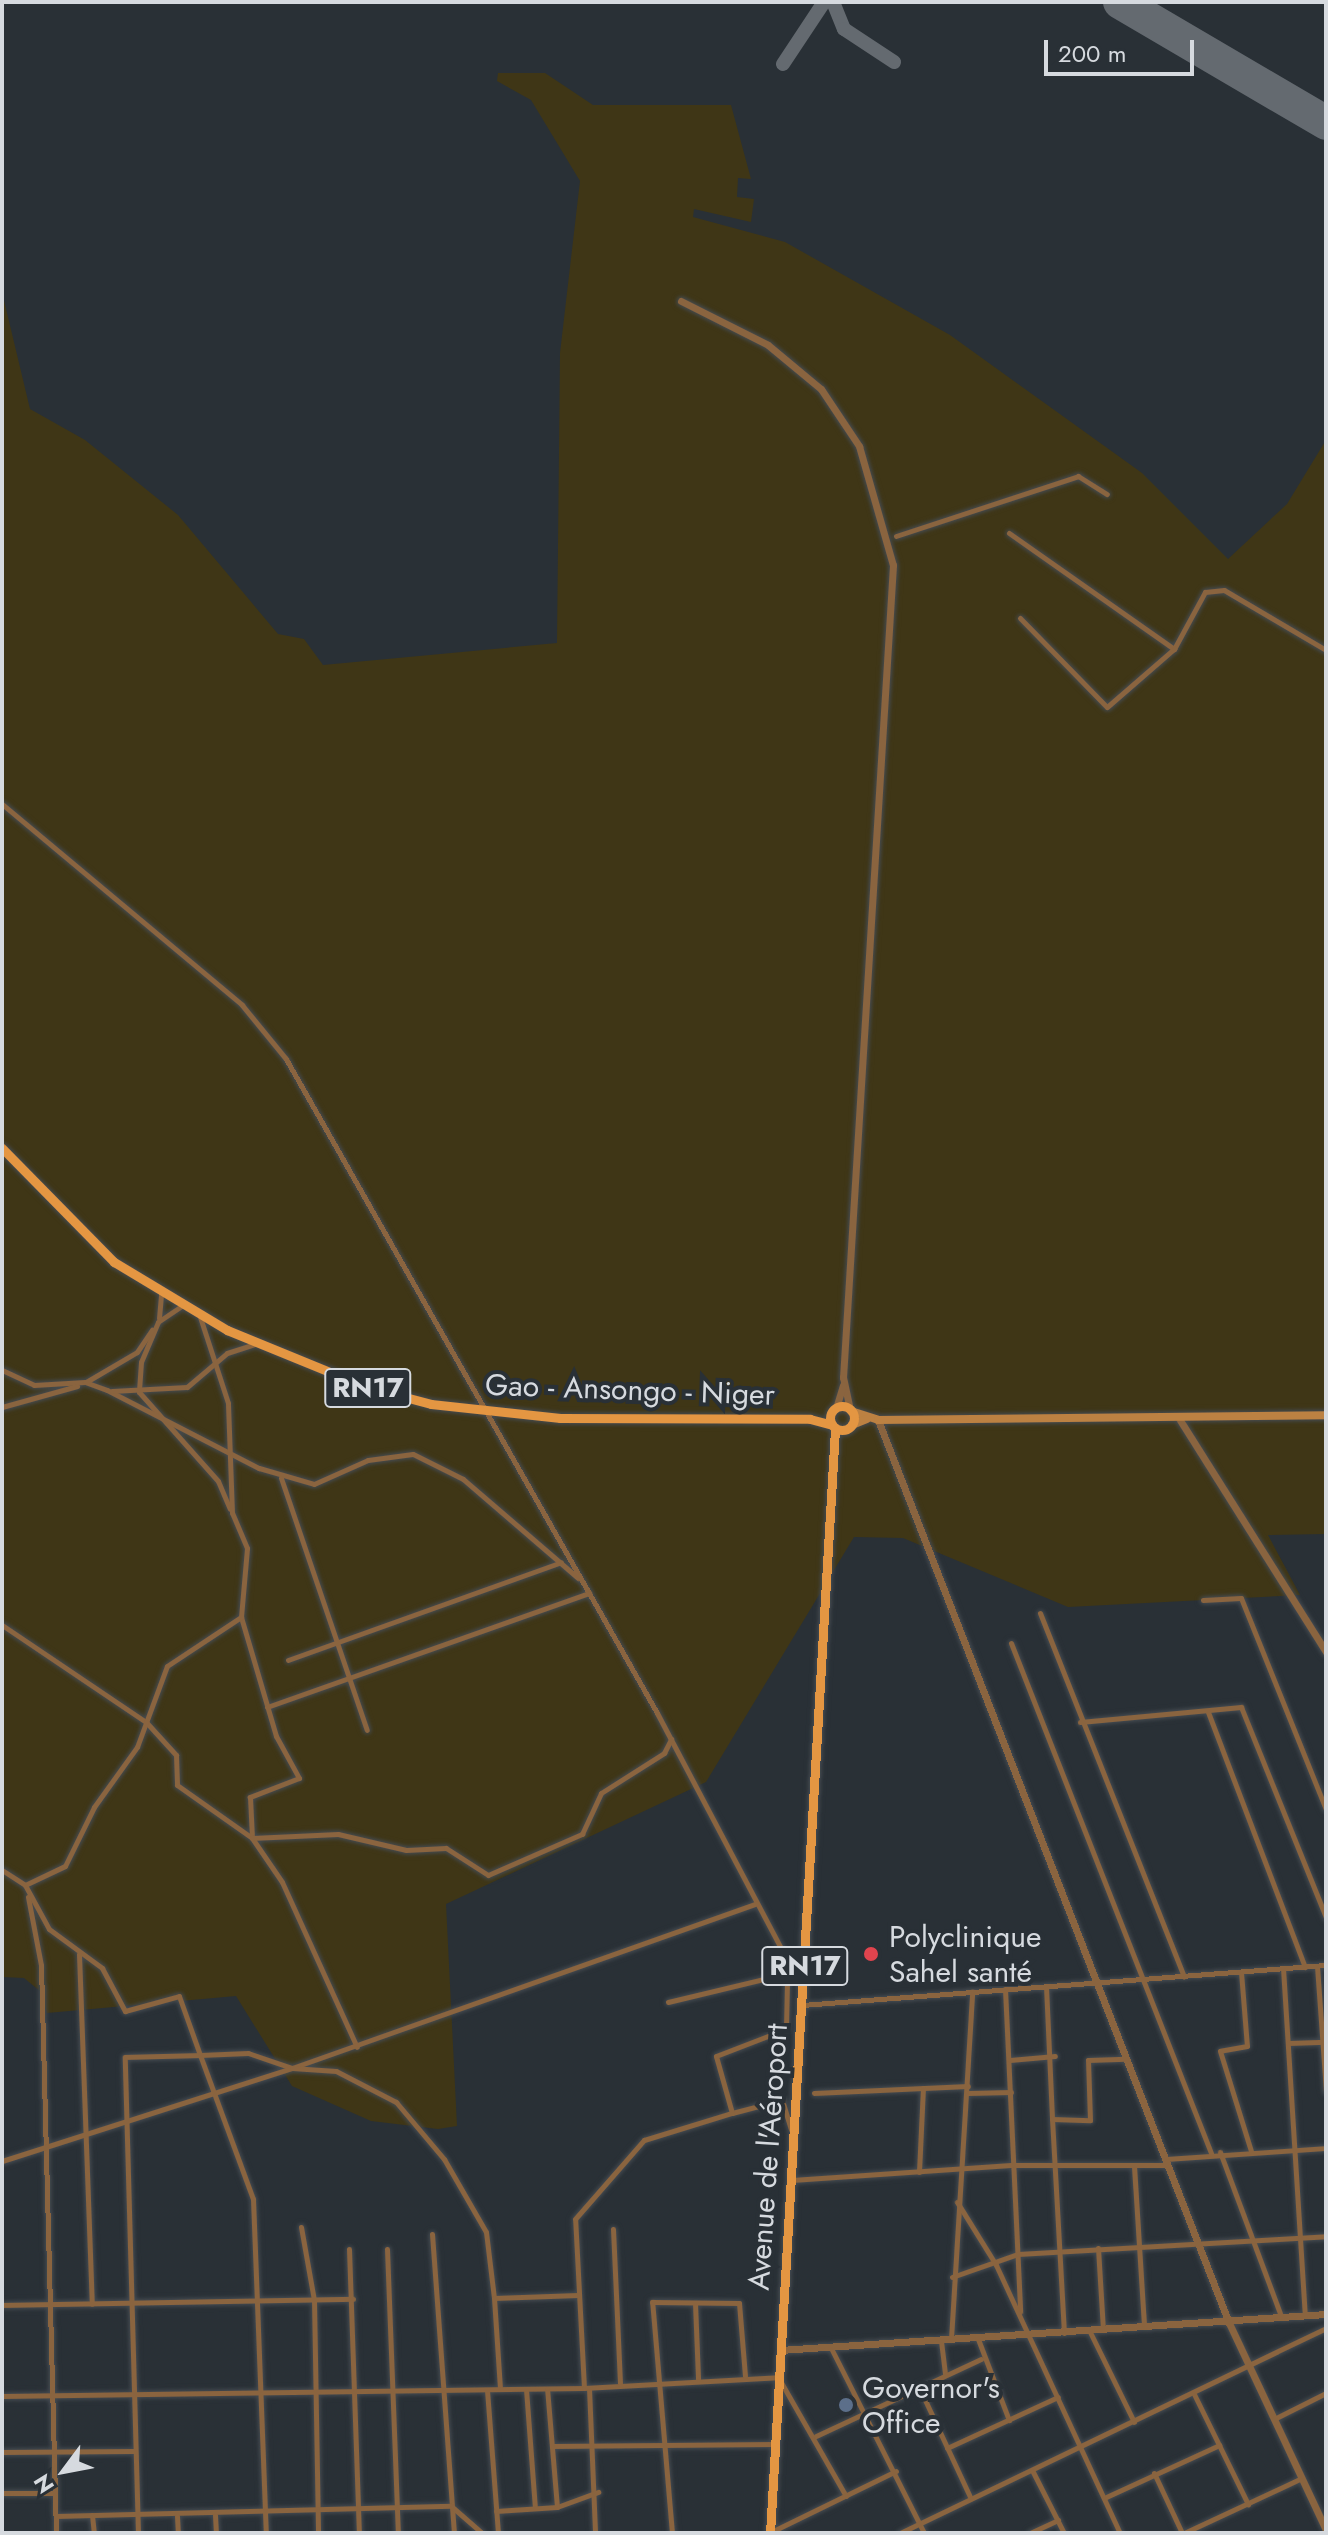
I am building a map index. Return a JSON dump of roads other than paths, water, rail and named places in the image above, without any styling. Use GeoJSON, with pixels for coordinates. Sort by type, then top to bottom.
{"type":"FeatureCollection","features":[{"type":"Feature","properties":{"kind":"main road","name":"Gao - Ansongo - Niger"},"geometry":{"type":"LineString","coordinates":[[2,1148],[61,1217],[161,1292],[256,1344],[367,1387],[488,1412],[810,1419]]}},
{"type":"Feature","properties":{"kind":"main road"},"geometry":{"type":"LineString","coordinates":[[875,1419],[851,1410],[834,1409],[834,1426],[850,1427],[875,1419],[1180,1420],[1326,1415]]}},
{"type":"Feature","properties":{"kind":"main road","name":"RN17"},"geometry":{"type":"LineString","coordinates":[[810,1419],[834,1409]]}},
{"type":"Feature","properties":{"kind":"main road"},"geometry":{"type":"LineString","coordinates":[[850,1427],[851,1410]]}},
{"type":"Feature","properties":{"kind":"main road","name":"RN17"},"geometry":{"type":"LineString","coordinates":[[810,1419],[834,1426],[838,1449]]}},
{"type":"Feature","properties":{"kind":"main road","name":"RN17"},"geometry":{"type":"LineString","coordinates":[[838,1449],[850,1427]]}},
{"type":"Feature","properties":{"kind":"main road","name":"Avenue de l'Aéroport"},"geometry":{"type":"LineString","coordinates":[[770,2533],[838,1449]]}},
{"type":"Feature","properties":{"kind":"street"},"geometry":{"type":"LineString","coordinates":[[681,301],[768,345],[821,389],[859,446],[893,565],[843,1383],[834,1409]]}},
{"type":"Feature","properties":{"kind":"street"},"geometry":{"type":"LineString","coordinates":[[896,536],[1078,476],[1107,494]]}},
{"type":"Feature","properties":{"kind":"street"},"geometry":{"type":"LineString","coordinates":[[1009,533],[1174,649]]}},
{"type":"Feature","properties":{"kind":"street"},"geometry":{"type":"LineString","coordinates":[[1020,618],[1107,707],[1174,649],[1205,592],[1224,590],[1326,650]]}},
{"type":"Feature","properties":{"kind":"street"},"geometry":{"type":"LineString","coordinates":[[2,804],[242,1005],[286,1059],[671,1739],[803,1991]]}},
{"type":"Feature","properties":{"kind":"street"},"geometry":{"type":"LineString","coordinates":[[161,1292],[158,1322],[141,1362],[139,1392],[147,1408],[218,1481],[247,1548],[241,1617],[267,1707],[299,1778],[250,1797],[252,1838]]}},
{"type":"Feature","properties":{"kind":"street"},"geometry":{"type":"LineString","coordinates":[[2,1407],[85,1382],[137,1352],[158,1322],[183,1305]]}},
{"type":"Feature","properties":{"kind":"street"},"geometry":{"type":"LineString","coordinates":[[198,1313],[228,1403],[232,1513]]}},
{"type":"Feature","properties":{"kind":"street"},"geometry":{"type":"LineString","coordinates":[[107,1390],[139,1392],[187,1387],[216,1364],[256,1344]]}},
{"type":"Feature","properties":{"kind":"street"},"geometry":{"type":"LineString","coordinates":[[2,1370],[34,1385],[85,1382],[107,1390],[230,1453],[314,1484],[368,1460],[413,1454],[463,1479],[584,1584]]}},
{"type":"Feature","properties":{"kind":"street"},"geometry":{"type":"LineString","coordinates":[[843,1383],[851,1410]]}},
{"type":"Feature","properties":{"kind":"street"},"geometry":{"type":"LineString","coordinates":[[875,1419],[1229,2323],[1326,2530],[1320,2533]]}},
{"type":"Feature","properties":{"kind":"street"},"geometry":{"type":"LineString","coordinates":[[1180,1420],[1326,1652]]}},
{"type":"Feature","properties":{"kind":"street"},"geometry":{"type":"LineString","coordinates":[[281,1478],[367,1730]]}},
{"type":"Feature","properties":{"kind":"street"},"geometry":{"type":"LineString","coordinates":[[288,1660],[562,1562]]}},
{"type":"Feature","properties":{"kind":"street"},"geometry":{"type":"LineString","coordinates":[[267,1707],[589,1593]]}},
{"type":"Feature","properties":{"kind":"street"},"geometry":{"type":"LineString","coordinates":[[1203,1600],[1241,1598],[1326,1809]]}},
{"type":"Feature","properties":{"kind":"street"},"geometry":{"type":"LineString","coordinates":[[1040,1613],[1080,1722],[1184,1976]]}},
{"type":"Feature","properties":{"kind":"street"},"geometry":{"type":"LineString","coordinates":[[26,1889],[65,1866],[146,1722],[167,1666],[241,1617]]}},
{"type":"Feature","properties":{"kind":"street"},"geometry":{"type":"LineString","coordinates":[[2,1625],[146,1722],[176,1755],[177,1785],[252,1838],[282,1882],[357,2047]]}},
{"type":"Feature","properties":{"kind":"street"},"geometry":{"type":"LineString","coordinates":[[1011,1643],[1211,2153]]}},
{"type":"Feature","properties":{"kind":"street"},"geometry":{"type":"LineString","coordinates":[[1080,1722],[1241,1707],[1326,1917]]}},
{"type":"Feature","properties":{"kind":"street"},"geometry":{"type":"LineString","coordinates":[[1208,1712],[1305,1967]]}},
{"type":"Feature","properties":{"kind":"street"},"geometry":{"type":"LineString","coordinates":[[252,1838],[338,1834],[406,1850],[446,1848],[488,1875],[582,1834],[601,1793],[664,1753],[671,1739]]}},
{"type":"Feature","properties":{"kind":"street"},"geometry":{"type":"LineString","coordinates":[[4,1873],[26,1889],[49,1929],[102,1968],[125,2011],[179,1996],[253,2199],[262,2302],[266,2533]]}},
{"type":"Feature","properties":{"kind":"street"},"geometry":{"type":"LineString","coordinates":[[26,1889],[41,1965],[43,2146],[52,2305],[56,2533]]}},
{"type":"Feature","properties":{"kind":"street"},"geometry":{"type":"LineString","coordinates":[[2,2161],[357,2047],[757,1903]]}},
{"type":"Feature","properties":{"kind":"street"},"geometry":{"type":"LineString","coordinates":[[79,1953],[92,2304]]}},
{"type":"Feature","properties":{"kind":"street"},"geometry":{"type":"LineString","coordinates":[[802,2005],[1326,1965]]}},
{"type":"Feature","properties":{"kind":"street"},"geometry":{"type":"LineString","coordinates":[[1317,1966],[1326,2092]]}},
{"type":"Feature","properties":{"kind":"street"},"geometry":{"type":"LineString","coordinates":[[1283,1968],[1297,2149],[1305,2315]]}},
{"type":"Feature","properties":{"kind":"street"},"geometry":{"type":"LineString","coordinates":[[668,2002],[794,1972]]}},
{"type":"Feature","properties":{"kind":"street"},"geometry":{"type":"LineString","coordinates":[[732,2113],[716,2056],[786,2029],[787,1980],[794,1972]]}},
{"type":"Feature","properties":{"kind":"street"},"geometry":{"type":"LineString","coordinates":[[1241,1972],[1247,2046],[1220,2051],[1251,2151]]}},
{"type":"Feature","properties":{"kind":"street"},"geometry":{"type":"LineString","coordinates":[[1046,1986],[1053,2056],[1052,2119],[1064,2334]]}},
{"type":"Feature","properties":{"kind":"street"},"geometry":{"type":"LineString","coordinates":[[1005,1989],[1020,2315]]}},
{"type":"Feature","properties":{"kind":"street"},"geometry":{"type":"LineString","coordinates":[[951,2340],[952,2277],[968,2090],[972,1992]]}},
{"type":"Feature","properties":{"kind":"street"},"geometry":{"type":"LineString","coordinates":[[1288,2043],[1324,2042]]}},
{"type":"Feature","properties":{"kind":"street"},"geometry":{"type":"LineString","coordinates":[[138,2533],[132,2395],[134,2304],[130,2121],[125,2057],[248,2053],[292,2068],[336,2071],[396,2102],[444,2159],[486,2232],[500,2390]]}},
{"type":"Feature","properties":{"kind":"street"},"geometry":{"type":"LineString","coordinates":[[1010,2060],[1053,2056]]}},
{"type":"Feature","properties":{"kind":"street"},"geometry":{"type":"LineString","coordinates":[[1052,2119],[1090,2120],[1088,2060],[1126,2059]]}},
{"type":"Feature","properties":{"kind":"street"},"geometry":{"type":"LineString","coordinates":[[814,2093],[923,2088],[1011,2092]]}},
{"type":"Feature","properties":{"kind":"street"},"geometry":{"type":"LineString","coordinates":[[919,2172],[923,2088]]}},
{"type":"Feature","properties":{"kind":"street"},"geometry":{"type":"LineString","coordinates":[[595,2533],[598,2492],[578,2295],[575,2219],[616,2180],[618,2166],[644,2140],[782,2100],[794,2139]]}},
{"type":"Feature","properties":{"kind":"street"},"geometry":{"type":"LineString","coordinates":[[791,2180],[1014,2165],[1134,2166],[1220,2152],[1326,2148]]}},
{"type":"Feature","properties":{"kind":"street"},"geometry":{"type":"LineString","coordinates":[[1220,2152],[1281,2316]]}},
{"type":"Feature","properties":{"kind":"street"},"geometry":{"type":"LineString","coordinates":[[1134,2166],[1144,2326]]}},
{"type":"Feature","properties":{"kind":"street"},"geometry":{"type":"LineString","coordinates":[[957,2202],[996,2265],[1120,2533]]}},
{"type":"Feature","properties":{"kind":"street"},"geometry":{"type":"LineString","coordinates":[[301,2227],[314,2300],[318,2533]]}},
{"type":"Feature","properties":{"kind":"street"},"geometry":{"type":"LineString","coordinates":[[613,2229],[620,2383]]}},
{"type":"Feature","properties":{"kind":"street"},"geometry":{"type":"LineString","coordinates":[[432,2234],[446,2389],[454,2533]]}},
{"type":"Feature","properties":{"kind":"street"},"geometry":{"type":"LineString","coordinates":[[952,2277],[996,2265],[1018,2254],[1326,2236]]}},
{"type":"Feature","properties":{"kind":"street"},"geometry":{"type":"LineString","coordinates":[[1098,2248],[1103,2331]]}},
{"type":"Feature","properties":{"kind":"street"},"geometry":{"type":"LineString","coordinates":[[349,2249],[359,2533]]}},
{"type":"Feature","properties":{"kind":"street"},"geometry":{"type":"LineString","coordinates":[[387,2249],[398,2390],[398,2533]]}},
{"type":"Feature","properties":{"kind":"street"},"geometry":{"type":"LineString","coordinates":[[494,2298],[578,2295]]}},
{"type":"Feature","properties":{"kind":"street"},"geometry":{"type":"LineString","coordinates":[[2,2305],[353,2299]]}},
{"type":"Feature","properties":{"kind":"street"},"geometry":{"type":"LineString","coordinates":[[672,2533],[652,2302],[739,2303],[745,2376]]}},
{"type":"Feature","properties":{"kind":"street"},"geometry":{"type":"LineString","coordinates":[[695,2303],[698,2379]]}},
{"type":"Feature","properties":{"kind":"street"},"geometry":{"type":"LineString","coordinates":[[780,2350],[1064,2334],[1326,2314]]}},
{"type":"Feature","properties":{"kind":"street"},"geometry":{"type":"LineString","coordinates":[[900,2533],[1078,2445],[1249,2368],[1326,2328]]}},
{"type":"Feature","properties":{"kind":"street"},"geometry":{"type":"LineString","coordinates":[[1090,2332],[1134,2422]]}},
{"type":"Feature","properties":{"kind":"street"},"geometry":{"type":"LineString","coordinates":[[978,2339],[981,2359],[1009,2420]]}},
{"type":"Feature","properties":{"kind":"street"},"geometry":{"type":"LineString","coordinates":[[941,2341],[945,2375]]}},
{"type":"Feature","properties":{"kind":"street"},"geometry":{"type":"LineString","coordinates":[[831,2348],[866,2411],[924,2533]]}},
{"type":"Feature","properties":{"kind":"street"},"geometry":{"type":"LineString","coordinates":[[816,2436],[981,2359]]}},
{"type":"Feature","properties":{"kind":"street"},"geometry":{"type":"LineString","coordinates":[[2,2396],[262,2393],[317,2389],[547,2389],[745,2376],[778,2377],[816,2436],[846,2496]]}},
{"type":"Feature","properties":{"kind":"street"},"geometry":{"type":"LineString","coordinates":[[919,2387],[971,2499]]}},
{"type":"Feature","properties":{"kind":"street"},"geometry":{"type":"LineString","coordinates":[[526,2389],[535,2508]]}},
{"type":"Feature","properties":{"kind":"street"},"geometry":{"type":"LineString","coordinates":[[547,2389],[557,2507]]}},
{"type":"Feature","properties":{"kind":"street"},"geometry":{"type":"LineString","coordinates":[[487,2390],[498,2533]]}},
{"type":"Feature","properties":{"kind":"street"},"geometry":{"type":"LineString","coordinates":[[1274,2419],[1326,2393]]}},
{"type":"Feature","properties":{"kind":"street"},"geometry":{"type":"LineString","coordinates":[[1194,2394],[1248,2504]]}},
{"type":"Feature","properties":{"kind":"street"},"geometry":{"type":"LineString","coordinates":[[947,2448],[1059,2396]]}},
{"type":"Feature","properties":{"kind":"street"},"geometry":{"type":"LineString","coordinates":[[552,2446],[775,2444]]}},
{"type":"Feature","properties":{"kind":"street"},"geometry":{"type":"LineString","coordinates":[[1104,2498],[1219,2445]]}},
{"type":"Feature","properties":{"kind":"street"},"geometry":{"type":"LineString","coordinates":[[2,2452],[134,2451]]}},
{"type":"Feature","properties":{"kind":"street"},"geometry":{"type":"LineString","coordinates":[[1032,2470],[1064,2533]]}},
{"type":"Feature","properties":{"kind":"street"},"geometry":{"type":"LineString","coordinates":[[770,2533],[896,2471]]}},
{"type":"Feature","properties":{"kind":"street"},"geometry":{"type":"LineString","coordinates":[[1154,2473],[1183,2533],[1302,2478]]}},
{"type":"Feature","properties":{"kind":"street"},"geometry":{"type":"LineString","coordinates":[[496,2511],[557,2507],[598,2492]]}},
{"type":"Feature","properties":{"kind":"street"},"geometry":{"type":"LineString","coordinates":[[2,2493],[55,2493]]}},
{"type":"Feature","properties":{"kind":"street"},"geometry":{"type":"LineString","coordinates":[[56,2516],[177,2516],[451,2506],[482,2533]]}},
{"type":"Feature","properties":{"kind":"street"},"geometry":{"type":"LineString","coordinates":[[92,2515],[94,2533]]}},
{"type":"Feature","properties":{"kind":"street"},"geometry":{"type":"LineString","coordinates":[[215,2515],[216,2533]]}},
{"type":"Feature","properties":{"kind":"street"},"geometry":{"type":"LineString","coordinates":[[177,2516],[178,2533]]}},
{"type":"Feature","properties":{"kind":"street"},"geometry":{"type":"LineString","coordinates":[[1030,2533],[1058,2520]]}},
{"type":"Feature","properties":{"kind":"place","name":"Polyclinique Sahel santé"},"geometry":{"type":"Point","coordinates":[871,1954]}},
{"type":"Feature","properties":{"kind":"place","name":"Governor's Office"},"geometry":{"type":"Point","coordinates":[846,2405]}}]}
